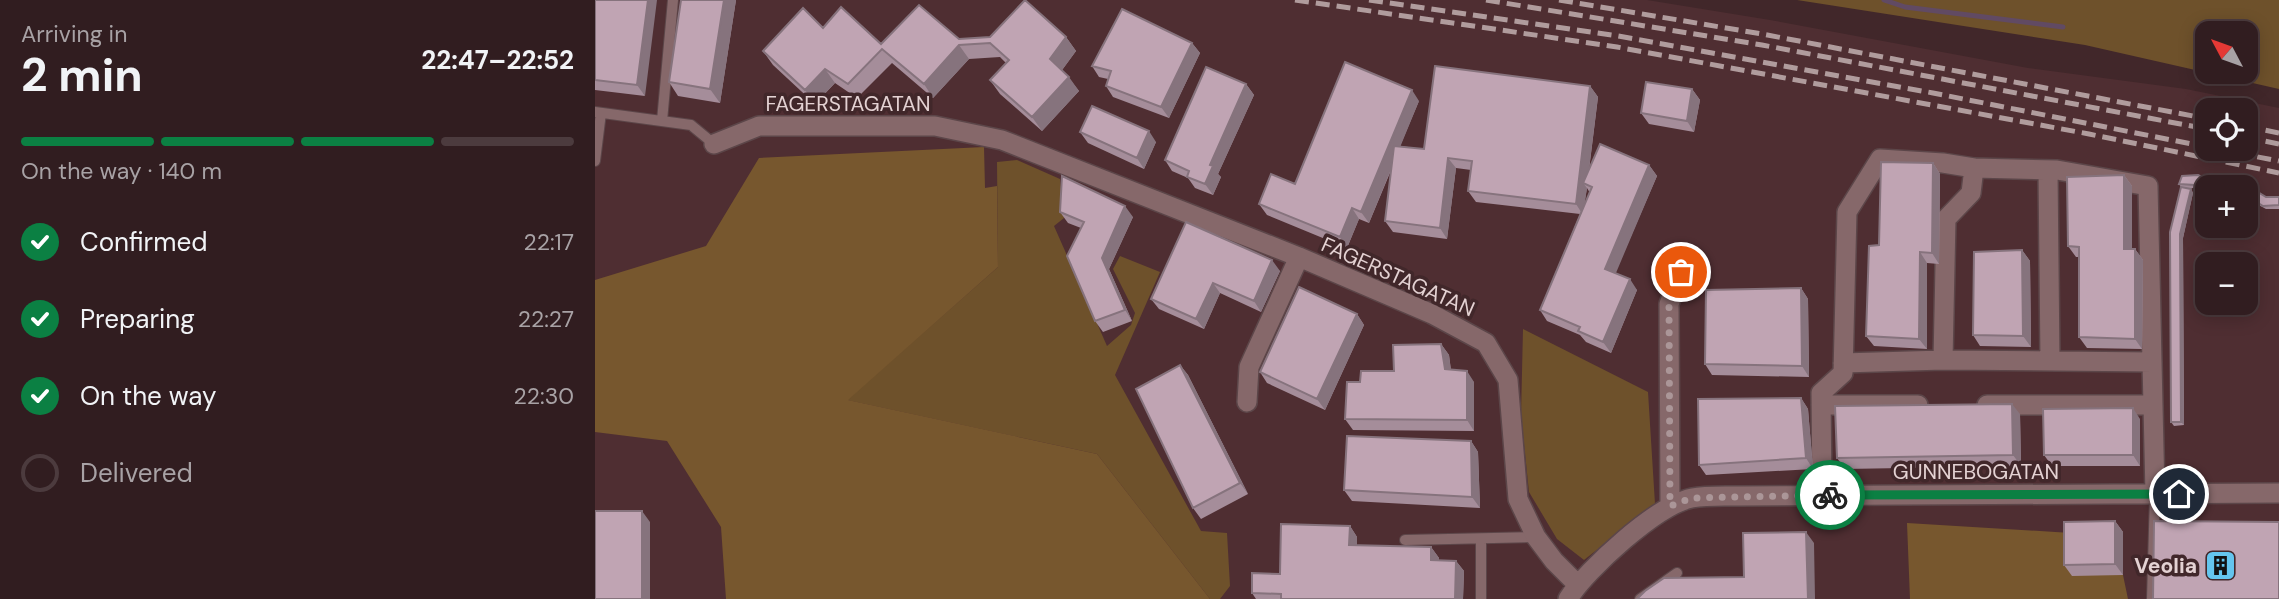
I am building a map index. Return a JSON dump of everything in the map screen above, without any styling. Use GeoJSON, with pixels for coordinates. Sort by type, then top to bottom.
{"type":"FeatureCollection","features":[{"type":"Feature","properties":{"kind":"street","name":"FAGERSTAGATAN"},"geometry":{"type":"LineString","coordinates":[[714,144],[759,126],[935,126],[1002,140],[1299,257],[1432,314],[1486,344],[1508,380],[1518,499],[1536,537],[1573,592]]}},
{"type":"Feature","properties":{"kind":"street"},"geometry":{"type":"LineString","coordinates":[[1822,495],[1821,393],[1843,373],[1847,212],[1879,159],[1974,168],[2048,170],[2148,186],[2155,494]]}},
{"type":"Feature","properties":{"kind":"street"},"geometry":{"type":"LineString","coordinates":[[1943,360],[1946,219],[1971,193],[1974,168]]}},
{"type":"Feature","properties":{"kind":"street"},"geometry":{"type":"LineString","coordinates":[[2048,170],[2050,361]]}},
{"type":"Feature","properties":{"kind":"street","name":"FAGERSTAGATAN"},"geometry":{"type":"LineString","coordinates":[[1247,402],[1249,367],[1299,257]]}},
{"type":"Feature","properties":{"kind":"street"},"geometry":{"type":"LineString","coordinates":[[1670,506],[1669,304],[1681,272]]}},
{"type":"Feature","properties":{"kind":"street"},"geometry":{"type":"LineString","coordinates":[[1843,363],[1943,360],[2152,362]]}},
{"type":"Feature","properties":{"kind":"street"},"geometry":{"type":"LineString","coordinates":[[1821,405],[1932,405]]}},
{"type":"Feature","properties":{"kind":"street"},"geometry":{"type":"LineString","coordinates":[[1973,405],[2153,405]]}},
{"type":"Feature","properties":{"kind":"street","name":"GUNNEBOGATAN"},"geometry":{"type":"LineString","coordinates":[[1573,592],[1621,543],[1670,506],[1692,498],[2279,493]]}},
{"type":"Feature","properties":{"kind":"lane"},"geometry":{"type":"LineString","coordinates":[[662,121],[673,0]]}},
{"type":"Feature","properties":{"kind":"lane"},"geometry":{"type":"LineString","coordinates":[[595,161],[598,113]]}},
{"type":"Feature","properties":{"kind":"lane","name":"FAGERSTAGATAN"},"geometry":{"type":"LineString","coordinates":[[598,113],[691,125],[714,144]]}},
{"type":"Feature","properties":{"kind":"lane"},"geometry":{"type":"LineString","coordinates":[[2152,599],[2155,494]]}},
{"type":"Feature","properties":{"kind":"lane"},"geometry":{"type":"LineString","coordinates":[[1405,540],[1536,537]]}},
{"type":"Feature","properties":{"kind":"lane"},"geometry":{"type":"LineString","coordinates":[[1481,539],[1481,599]]}},
{"type":"Feature","properties":{"kind":"lane"},"geometry":{"type":"LineString","coordinates":[[1640,599],[1677,573]]}},
{"type":"Feature","properties":{"kind":"shaded area"},"geometry":{"type":"Polygon","coordinates":[[[595,0],[1647,0],[2028,68],[2186,89],[2230,98],[2195,98],[2195,161],[2258,161],[2258,104],[2279,108],[2279,599],[595,599],[595,0]]]}},
{"type":"Feature","properties":{"kind":"shaded area"},"geometry":{"type":"Polygon","coordinates":[[[1797,0],[2279,0],[2279,89],[2257,84],[2258,21],[2195,21],[2195,70],[2085,45],[1797,0]]]}},
{"type":"Feature","properties":{"kind":"shaded area"},"geometry":{"type":"Polygon","coordinates":[[[984,147],[985,188],[997,186],[998,267],[848,400],[1097,454],[1210,599],[726,599],[721,527],[667,441],[595,432],[595,280],[706,246],[759,158],[984,147]]]}},
{"type":"Feature","properties":{"kind":"shaded area"},"geometry":{"type":"Polygon","coordinates":[[[1017,160],[1060,179],[1064,218],[1054,226],[1107,346],[1131,325],[1135,313],[1113,269],[1120,256],[1160,272],[1115,375],[1201,531],[1227,533],[1230,586],[1220,599],[1210,599],[1097,454],[847,400],[998,267],[997,162],[1017,160]]]}},
{"type":"Feature","properties":{"kind":"shaded area"},"geometry":{"type":"Polygon","coordinates":[[[1523,329],[1648,392],[1655,504],[1584,560],[1557,539],[1529,492],[1521,415],[1523,329]]]}},
{"type":"Feature","properties":{"kind":"shaded area"},"geometry":{"type":"Polygon","coordinates":[[[1907,523],[2071,533],[2072,575],[2123,575],[2128,599],[1910,599],[1907,523]]]}},
{"type":"Feature","properties":{"kind":"building"},"geometry":{"type":"Polygon","coordinates":[[[595,0],[648,0],[637,85],[595,80],[595,0]]]}},
{"type":"Feature","properties":{"kind":"building"},"geometry":{"type":"Polygon","coordinates":[[[681,0],[724,0],[710,89],[669,82],[681,0]]]}},
{"type":"Feature","properties":{"kind":"building"},"geometry":{"type":"Polygon","coordinates":[[[1025,0],[1066,37],[1050,59],[1069,77],[1032,117],[990,80],[1009,60],[990,43],[959,45],[924,84],[882,49],[848,84],[825,69],[805,90],[763,51],[803,8],[823,28],[841,7],[881,44],[919,5],[959,39],[990,37],[1025,0]]]}},
{"type":"Feature","properties":{"kind":"building"},"geometry":{"type":"Polygon","coordinates":[[[1122,9],[1192,43],[1161,107],[1106,86],[1111,71],[1092,66],[1122,9]]]}},
{"type":"Feature","properties":{"kind":"building"},"geometry":{"type":"Polygon","coordinates":[[[1345,62],[1412,90],[1361,212],[1352,208],[1340,237],[1259,204],[1271,174],[1295,184],[1345,62]]]}},
{"type":"Feature","properties":{"kind":"building"},"geometry":{"type":"Polygon","coordinates":[[[1435,66],[1590,86],[1576,204],[1468,191],[1472,161],[1448,158],[1440,228],[1385,221],[1394,146],[1424,149],[1435,66]]]}},
{"type":"Feature","properties":{"kind":"building"},"geometry":{"type":"Polygon","coordinates":[[[1206,67],[1246,84],[1210,165],[1213,166],[1205,184],[1187,177],[1189,171],[1165,160],[1206,67]]]}},
{"type":"Feature","properties":{"kind":"building"},"geometry":{"type":"Polygon","coordinates":[[[1646,82],[1692,89],[1687,121],[1641,113],[1646,82]]]}},
{"type":"Feature","properties":{"kind":"building"},"geometry":{"type":"Polygon","coordinates":[[[1092,106],[1149,131],[1137,158],[1080,132],[1092,106]]]}},
{"type":"Feature","properties":{"kind":"building"},"geometry":{"type":"Polygon","coordinates":[[[1600,144],[1649,165],[1605,269],[1630,279],[1603,342],[1578,331],[1580,327],[1540,310],[1592,187],[1583,183],[1600,144]]]}},
{"type":"Feature","properties":{"kind":"building"},"geometry":{"type":"Polygon","coordinates":[[[1881,162],[1933,163],[1932,253],[1920,252],[1919,339],[1866,336],[1869,246],[1879,245],[1881,162]]]}},
{"type":"Feature","properties":{"kind":"building"},"geometry":{"type":"Polygon","coordinates":[[[2124,175],[2124,249],[2135,249],[2135,339],[2079,337],[2079,247],[2068,246],[2067,177],[2124,175]]]}},
{"type":"Feature","properties":{"kind":"building"},"geometry":{"type":"Polygon","coordinates":[[[2195,175],[2195,185],[2179,184],[2182,176],[2195,175]]]}},
{"type":"Feature","properties":{"kind":"building"},"geometry":{"type":"Polygon","coordinates":[[[1062,176],[1125,206],[1102,258],[1125,310],[1095,321],[1067,256],[1084,222],[1060,212],[1062,176]]]}},
{"type":"Feature","properties":{"kind":"building"},"geometry":{"type":"Polygon","coordinates":[[[2181,187],[2191,189],[2180,234],[2181,422],[2171,422],[2170,232],[2181,187]]]}},
{"type":"Feature","properties":{"kind":"building"},"geometry":{"type":"Polygon","coordinates":[[[2258,192],[2266,197],[2279,197],[2279,205],[2263,206],[2258,203],[2258,192]]]}},
{"type":"Feature","properties":{"kind":"building"},"geometry":{"type":"Polygon","coordinates":[[[1186,222],[1272,260],[1254,301],[1213,283],[1196,319],[1151,299],[1186,222]]]}},
{"type":"Feature","properties":{"kind":"building"},"geometry":{"type":"Polygon","coordinates":[[[2022,250],[2023,336],[1973,335],[1974,252],[2022,250]]]}},
{"type":"Feature","properties":{"kind":"building"},"geometry":{"type":"Polygon","coordinates":[[[1299,287],[1357,314],[1317,399],[1260,372],[1299,287]]]}},
{"type":"Feature","properties":{"kind":"building"},"geometry":{"type":"Polygon","coordinates":[[[1801,288],[1802,366],[1705,364],[1706,290],[1801,288]]]}},
{"type":"Feature","properties":{"kind":"building"},"geometry":{"type":"Polygon","coordinates":[[[1441,344],[1445,369],[1467,371],[1467,420],[1345,419],[1347,382],[1360,382],[1361,371],[1394,371],[1393,345],[1441,344]]]}},
{"type":"Feature","properties":{"kind":"building"},"geometry":{"type":"Polygon","coordinates":[[[1180,365],[1240,483],[1193,508],[1136,389],[1180,365]]]}},
{"type":"Feature","properties":{"kind":"building"},"geometry":{"type":"Polygon","coordinates":[[[1801,398],[1806,458],[1699,465],[1698,399],[1801,398]]]}},
{"type":"Feature","properties":{"kind":"building"},"geometry":{"type":"Polygon","coordinates":[[[2012,404],[2013,455],[1837,458],[1835,406],[2012,404]]]}},
{"type":"Feature","properties":{"kind":"building"},"geometry":{"type":"Polygon","coordinates":[[[2133,408],[2133,455],[2044,455],[2043,409],[2133,408]]]}},
{"type":"Feature","properties":{"kind":"building"},"geometry":{"type":"Polygon","coordinates":[[[1347,436],[1471,441],[1472,497],[1344,490],[1347,436]]]}},
{"type":"Feature","properties":{"kind":"building"},"geometry":{"type":"Polygon","coordinates":[[[595,511],[642,511],[642,599],[595,599],[595,511]]]}},
{"type":"Feature","properties":{"kind":"building"},"geometry":{"type":"Polygon","coordinates":[[[2115,521],[2115,564],[2064,565],[2064,522],[2115,521]]]}},
{"type":"Feature","properties":{"kind":"building","name":"Veolia"},"geometry":{"type":"Polygon","coordinates":[[[2154,521],[2279,522],[2279,599],[2153,599],[2154,521]]]}},
{"type":"Feature","properties":{"kind":"building"},"geometry":{"type":"Polygon","coordinates":[[[1281,524],[1350,526],[1349,545],[1431,547],[1431,560],[1456,561],[1455,599],[1281,599],[1281,594],[1252,593],[1252,573],[1280,574],[1281,524]]]}},
{"type":"Feature","properties":{"kind":"building"},"geometry":{"type":"Polygon","coordinates":[[[1806,532],[1808,599],[1637,599],[1664,578],[1744,577],[1743,533],[1806,532]]]}},
{"type":"Feature","properties":{"kind":"waterway"},"geometry":{"type":"LineString","coordinates":[[1884,0],[1905,7],[2063,27]]}},
{"type":"Feature","properties":{"kind":"railway"},"geometry":{"type":"LineString","coordinates":[[1295,0],[1617,47],[2089,134],[2279,173]]}},
{"type":"Feature","properties":{"kind":"railway"},"geometry":{"type":"LineString","coordinates":[[1369,0],[1618,36],[1933,93],[2195,145]]}},
{"type":"Feature","properties":{"kind":"railway"},"geometry":{"type":"LineString","coordinates":[[1486,0],[1762,45],[2195,127]]}},
{"type":"Feature","properties":{"kind":"railway"},"geometry":{"type":"LineString","coordinates":[[1559,0],[1762,34],[2193,116]]}},
{"type":"Feature","properties":{"kind":"railway"},"geometry":{"type":"LineString","coordinates":[[2258,129],[2279,133]]}},
{"type":"Feature","properties":{"kind":"railway"},"geometry":{"type":"LineString","coordinates":[[2258,140],[2279,144]]}},
{"type":"Feature","properties":{"kind":"railway"},"geometry":{"type":"LineString","coordinates":[[2258,157],[2279,161]]}},
{"type":"Feature","properties":{"kind":"way so far"},"geometry":{"type":"LineString","coordinates":[[1681,272],[1669,304],[1670,506],[1692,498],[1830,495]]}},
{"type":"Feature","properties":{"kind":"place","name":"Veolia"},"geometry":{"type":"Point","coordinates":[2220,566]}},
{"type":"Feature","properties":{"kind":"route"},"geometry":{"type":"LineString","coordinates":[[1830,495],[2179,494]]}}]}
